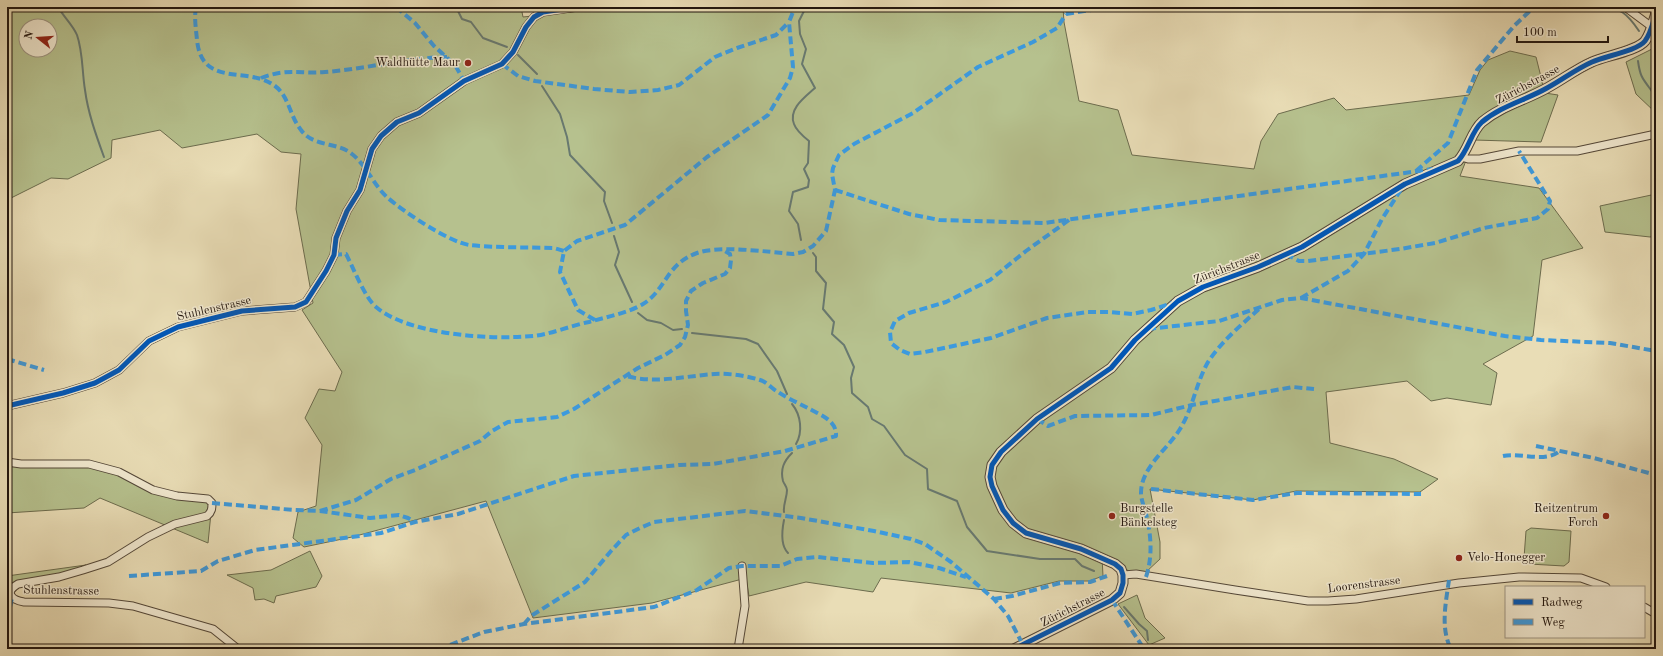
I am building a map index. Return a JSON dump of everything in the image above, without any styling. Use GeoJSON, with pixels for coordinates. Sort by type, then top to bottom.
{"type":"FeatureCollection","features":[{"type":"Feature","properties":{"kind":"street","name":"Stuhlenstrasse"},"geometry":{"type":"LineString","coordinates":[[7,406],[63,393],[99,381],[119,370],[149,341],[178,327],[242,311],[295,307],[306,302],[326,271],[334,255],[336,238],[347,210],[360,190],[372,149],[381,136],[397,122],[419,113],[464,80],[502,64],[513,52],[526,27],[534,17],[543,12],[577,7]]}},
{"type":"Feature","properties":{"kind":"street"},"geometry":{"type":"LineString","coordinates":[[1625,7],[1652,27]]}},
{"type":"Feature","properties":{"kind":"street","name":"Zürichstrasse"},"geometry":{"type":"LineString","coordinates":[[1014,649],[1112,600],[1121,590],[1123,575],[1121,569],[1115,564],[1081,549],[1026,533],[1013,523],[1003,510],[992,486],[990,477],[992,465],[1001,452],[1037,419],[1111,368],[1135,340],[1178,301],[1203,287],[1258,267],[1302,247],[1405,184],[1458,160],[1467,149],[1474,133],[1482,123],[1501,110],[1547,88],[1589,63],[1635,48],[1645,41],[1652,27],[1656,13]]}},
{"type":"Feature","properties":{"kind":"street"},"geometry":{"type":"LineString","coordinates":[[1461,157],[1480,160],[1519,151],[1577,151],[1656,134]]}},
{"type":"Feature","properties":{"kind":"street","name":"Stuhlenstrasse"},"geometry":{"type":"LineString","coordinates":[[7,462],[21,464],[89,464],[100,466],[119,472],[153,490],[177,496],[208,499],[212,502],[211,513],[207,516],[175,524],[148,536],[108,562],[59,577],[18,584],[10,590],[10,595],[12,598],[16,601],[24,602],[109,603],[133,606],[213,630],[238,649]]}},
{"type":"Feature","properties":{"kind":"street"},"geometry":{"type":"LineString","coordinates":[[738,649],[746,606],[742,566]]}},
{"type":"Feature","properties":{"kind":"street","name":"Loorenstrasse"},"geometry":{"type":"LineString","coordinates":[[1123,575],[1136,574],[1308,601],[1356,599],[1467,582],[1519,578],[1581,578],[1603,586]]}},
{"type":"Feature","properties":{"kind":"street"},"geometry":{"type":"LineString","coordinates":[[1645,608],[1656,614]]}},
{"type":"Feature","properties":{"kind":"green space"},"geometry":{"type":"Polygon","coordinates":[[[7,7],[521,7],[523,17],[618,7],[1063,7],[1064,22],[1079,101],[1118,110],[1132,155],[1254,169],[1261,141],[1278,114],[1334,98],[1346,110],[1469,95],[1480,70],[1488,60],[1510,51],[1536,57],[1545,93],[1558,95],[1541,142],[1474,140],[1460,176],[1539,188],[1583,248],[1542,260],[1533,336],[1483,364],[1497,373],[1491,405],[1447,398],[1431,401],[1407,381],[1326,392],[1330,443],[1394,459],[1438,479],[1420,492],[1296,491],[1253,500],[1150,489],[1160,542],[1160,559],[1145,573],[1131,572],[1102,557],[1103,576],[1089,581],[1059,581],[1011,593],[881,578],[873,592],[806,582],[749,596],[746,578],[652,603],[533,618],[486,501],[352,537],[304,547],[293,538],[298,512],[316,506],[322,445],[305,418],[319,389],[335,391],[342,372],[302,310],[313,303],[296,209],[301,154],[281,152],[257,134],[182,148],[160,130],[112,140],[111,158],[68,179],[51,178],[7,200],[7,7]]]}},
{"type":"Feature","properties":{"kind":"green space"},"geometry":{"type":"Polygon","coordinates":[[[1656,47],[1656,113],[1636,94],[1626,62],[1656,47]]]}},
{"type":"Feature","properties":{"kind":"green space"},"geometry":{"type":"Polygon","coordinates":[[[1656,194],[1656,236],[1650,237],[1605,232],[1600,206],[1656,194]]]}},
{"type":"Feature","properties":{"kind":"green space"},"geometry":{"type":"Polygon","coordinates":[[[7,462],[100,466],[153,490],[208,499],[211,513],[208,543],[100,498],[84,508],[7,513],[7,462]]]}},
{"type":"Feature","properties":{"kind":"green space"},"geometry":{"type":"Polygon","coordinates":[[[1531,528],[1571,531],[1569,562],[1564,566],[1529,564],[1524,558],[1526,531],[1531,528]]]}},
{"type":"Feature","properties":{"kind":"green space"},"geometry":{"type":"Polygon","coordinates":[[[310,551],[322,576],[316,587],[276,596],[274,603],[264,599],[255,600],[253,588],[227,575],[271,570],[310,551]]]}},
{"type":"Feature","properties":{"kind":"green space"},"geometry":{"type":"Polygon","coordinates":[[[86,565],[46,581],[7,584],[7,576],[86,565]]]}},
{"type":"Feature","properties":{"kind":"green space"},"geometry":{"type":"Polygon","coordinates":[[[1137,595],[1145,618],[1165,638],[1149,645],[1118,604],[1137,595]]]}},
{"type":"Feature","properties":{"kind":"waterway"},"geometry":{"type":"LineString","coordinates":[[58,7],[77,35],[86,99],[104,157]]}},
{"type":"Feature","properties":{"kind":"waterway"},"geometry":{"type":"LineString","coordinates":[[456,7],[462,19],[471,22],[483,38],[507,47]]}},
{"type":"Feature","properties":{"kind":"waterway"},"geometry":{"type":"LineString","coordinates":[[801,240],[798,224],[789,211],[793,192],[808,187],[809,180],[804,169],[808,163],[809,141],[796,129],[793,119],[795,108],[802,99],[815,88],[802,64],[806,49],[800,34],[799,21],[806,7]]}},
{"type":"Feature","properties":{"kind":"waterway"},"geometry":{"type":"LineString","coordinates":[[1613,7],[1627,16],[1639,31]]}},
{"type":"Feature","properties":{"kind":"waterway"},"geometry":{"type":"LineString","coordinates":[[518,55],[537,74]]}},
{"type":"Feature","properties":{"kind":"waterway"},"geometry":{"type":"LineString","coordinates":[[1638,61],[1642,77],[1656,98]]}},
{"type":"Feature","properties":{"kind":"waterway"},"geometry":{"type":"LineString","coordinates":[[542,86],[560,114],[567,137],[570,155],[605,192],[604,201],[612,223]]}},
{"type":"Feature","properties":{"kind":"waterway"},"geometry":{"type":"LineString","coordinates":[[614,236],[619,252],[615,265],[632,302]]}},
{"type":"Feature","properties":{"kind":"waterway"},"geometry":{"type":"LineString","coordinates":[[813,253],[816,257],[816,271],[826,283],[823,309],[834,322],[832,334],[844,345],[854,367],[851,378],[852,393],[868,407],[872,419],[884,426],[905,455],[927,469],[928,489],[957,501],[967,527],[987,551],[1040,559],[1075,559],[1082,566],[1094,571]]}},
{"type":"Feature","properties":{"kind":"waterway"},"geometry":{"type":"LineString","coordinates":[[638,313],[647,320],[661,323],[673,330],[682,329]]}},
{"type":"Feature","properties":{"kind":"waterway"},"geometry":{"type":"LineString","coordinates":[[692,333],[746,339],[758,344],[777,371],[787,394]]}},
{"type":"Feature","properties":{"kind":"waterway"},"geometry":{"type":"LineString","coordinates":[[792,404],[795,408],[800,424],[800,434],[796,444]]}},
{"type":"Feature","properties":{"kind":"waterway"},"geometry":{"type":"LineString","coordinates":[[784,512],[787,488],[783,481],[782,469],[792,453]]}},
{"type":"Feature","properties":{"kind":"waterway"},"geometry":{"type":"LineString","coordinates":[[784,520],[782,533],[783,542],[785,550],[788,553]]}},
{"type":"Feature","properties":{"kind":"waterway"},"geometry":{"type":"LineString","coordinates":[[1124,607],[1147,631],[1148,640]]}},
{"type":"Feature","properties":{"kind":"marked path"},"geometry":{"type":"LineString","coordinates":[[196,7],[195,19],[197,40],[201,55],[208,65],[217,71],[264,80],[275,86],[283,95],[297,125],[306,135],[319,142],[346,150],[352,154],[362,164],[383,193],[395,204],[415,218],[439,233],[460,243],[469,245],[554,248],[564,251]]}},
{"type":"Feature","properties":{"kind":"marked path"},"geometry":{"type":"LineString","coordinates":[[396,7],[415,23],[434,46],[455,65],[464,81]]}},
{"type":"Feature","properties":{"kind":"marked path"},"geometry":{"type":"LineString","coordinates":[[595,320],[578,310],[560,272],[564,251],[577,241],[625,225],[707,157],[768,115],[790,78],[793,67],[789,22],[795,7]]}},
{"type":"Feature","properties":{"kind":"marked path"},"geometry":{"type":"LineString","coordinates":[[1066,14],[1110,7]]}},
{"type":"Feature","properties":{"kind":"marked path"},"geometry":{"type":"LineString","coordinates":[[1416,171],[1448,143],[1477,70],[1514,26],[1534,7]]}},
{"type":"Feature","properties":{"kind":"marked path"},"geometry":{"type":"LineString","coordinates":[[334,255],[346,254],[364,290],[376,307],[390,316],[408,324],[429,330],[473,336],[533,336],[553,332],[624,312],[643,304],[651,298],[672,270],[687,258],[697,253],[731,249],[793,254],[803,252],[813,246],[826,231],[835,190],[832,174],[833,168],[839,155],[854,144],[913,113],[978,67],[1033,42],[1057,28],[1066,14]]}},
{"type":"Feature","properties":{"kind":"marked path"},"geometry":{"type":"LineString","coordinates":[[502,64],[518,76],[535,81],[630,92],[658,90],[679,85],[715,57],[776,35],[789,22]]}},
{"type":"Feature","properties":{"kind":"marked path"},"geometry":{"type":"LineString","coordinates":[[261,78],[286,72],[325,72],[355,69],[416,59],[447,57]]}},
{"type":"Feature","properties":{"kind":"marked path"},"geometry":{"type":"LineString","coordinates":[[1286,254],[1299,261],[1308,261],[1400,249],[1435,243],[1484,228],[1537,218],[1548,209],[1550,201],[1519,151]]}},
{"type":"Feature","properties":{"kind":"marked path"},"geometry":{"type":"LineString","coordinates":[[835,190],[909,214],[939,220],[1044,223],[1433,169]]}},
{"type":"Feature","properties":{"kind":"marked path"},"geometry":{"type":"LineString","coordinates":[[1301,298],[1348,271],[1364,254],[1382,219],[1402,188]]}},
{"type":"Feature","properties":{"kind":"marked path"},"geometry":{"type":"LineString","coordinates":[[1069,220],[1026,251],[990,280],[946,302],[909,313],[895,321],[890,332],[891,343],[900,350],[910,354],[925,352],[991,338],[1047,318],[1088,312],[1132,314],[1173,303]]}},
{"type":"Feature","properties":{"kind":"marked path"},"geometry":{"type":"LineString","coordinates":[[320,511],[356,500],[391,479],[480,441],[492,431],[508,422],[557,417],[574,409],[638,368],[665,355],[680,345],[685,337],[688,325],[686,301],[691,291],[703,283],[725,274],[730,268],[730,254],[723,250]]}},
{"type":"Feature","properties":{"kind":"marked path"},"geometry":{"type":"LineString","coordinates":[[1148,329],[1219,321],[1282,300],[1301,298],[1505,336],[1541,340],[1610,343],[1656,351]]}},
{"type":"Feature","properties":{"kind":"marked path"},"geometry":{"type":"LineString","coordinates":[[1146,577],[1150,561],[1150,537],[1141,495],[1145,475],[1180,429],[1188,413],[1200,378],[1208,362],[1225,341],[1259,309]]}},
{"type":"Feature","properties":{"kind":"marked path"},"geometry":{"type":"LineString","coordinates":[[7,359],[44,370]]}},
{"type":"Feature","properties":{"kind":"marked path"},"geometry":{"type":"LineString","coordinates":[[129,576],[201,571],[218,561],[255,550],[381,533],[415,522],[458,514],[574,476],[679,465],[713,464],[785,451],[836,436],[834,426],[827,419],[776,391],[760,380],[726,374],[670,379],[648,379],[626,376]]}},
{"type":"Feature","properties":{"kind":"marked path"},"geometry":{"type":"LineString","coordinates":[[1037,419],[1048,426],[1075,416],[1151,415],[1192,405],[1293,387],[1314,389]]}},
{"type":"Feature","properties":{"kind":"marked path"},"geometry":{"type":"LineString","coordinates":[[1536,446],[1594,458],[1656,475]]}},
{"type":"Feature","properties":{"kind":"marked path"},"geometry":{"type":"LineString","coordinates":[[1503,456],[1541,457],[1555,454],[1561,450]]}},
{"type":"Feature","properties":{"kind":"marked path"},"geometry":{"type":"LineString","coordinates":[[1151,489],[1253,500],[1297,493],[1421,494]]}},
{"type":"Feature","properties":{"kind":"marked path"},"geometry":{"type":"LineString","coordinates":[[212,503],[320,511],[370,518],[399,515],[415,522]]}},
{"type":"Feature","properties":{"kind":"marked path"},"geometry":{"type":"LineString","coordinates":[[524,624],[531,616],[585,582],[626,535],[654,522],[745,511],[801,518],[874,531],[911,539],[925,544],[951,562],[994,599],[1008,616],[1023,645]]}},
{"type":"Feature","properties":{"kind":"marked path"},"geometry":{"type":"LineString","coordinates":[[439,649],[484,632],[524,624],[654,607],[697,590],[729,568],[742,566],[780,566],[797,559],[818,557],[873,563],[909,562],[939,568],[966,577]]}},
{"type":"Feature","properties":{"kind":"marked path"},"geometry":{"type":"LineString","coordinates":[[994,599],[1012,596],[1060,583],[1090,582],[1107,576]]}},
{"type":"Feature","properties":{"kind":"marked path"},"geometry":{"type":"LineString","coordinates":[[1449,580],[1445,606],[1445,624],[1451,649]]}},
{"type":"Feature","properties":{"kind":"marked path"},"geometry":{"type":"LineString","coordinates":[[7,643],[12,598]]}},
{"type":"Feature","properties":{"kind":"marked path"},"geometry":{"type":"LineString","coordinates":[[1112,600],[1144,649]]}},
{"type":"Feature","properties":{"kind":"cycle path"},"geometry":{"type":"LineString","coordinates":[[7,406],[63,393],[95,383],[119,370],[149,341],[178,327],[242,311],[295,307],[306,302],[326,271],[334,255],[336,238],[347,211],[360,190],[372,149],[381,136],[397,122],[419,113],[464,81],[502,64],[513,52],[526,27],[534,17],[543,12],[577,7]]}},
{"type":"Feature","properties":{"kind":"cycle path"},"geometry":{"type":"LineString","coordinates":[[1014,649],[1112,600],[1120,593],[1123,583],[1123,575],[1121,569],[1115,564],[1081,549],[1026,533],[1013,523],[1003,510],[992,486],[990,477],[992,465],[1001,452],[1037,419],[1111,368],[1135,340],[1178,301],[1203,287],[1258,267],[1302,247],[1405,184],[1458,161],[1478,126],[1489,116],[1547,88],[1586,65],[1641,45],[1649,35],[1656,13]]}},
{"type":"Feature","properties":{"kind":"place","name":"Waldhütte Maur"},"geometry":{"type":"Point","coordinates":[468,63]}},
{"type":"Feature","properties":{"kind":"place","name":"Burgstelle Bänkelsteg"},"geometry":{"type":"Point","coordinates":[1112,516]}},
{"type":"Feature","properties":{"kind":"place","name":"Reitzentrum Forch"},"geometry":{"type":"Point","coordinates":[1606,516]}},
{"type":"Feature","properties":{"kind":"place","name":"Velo-Honegger"},"geometry":{"type":"Point","coordinates":[1459,558]}}]}
